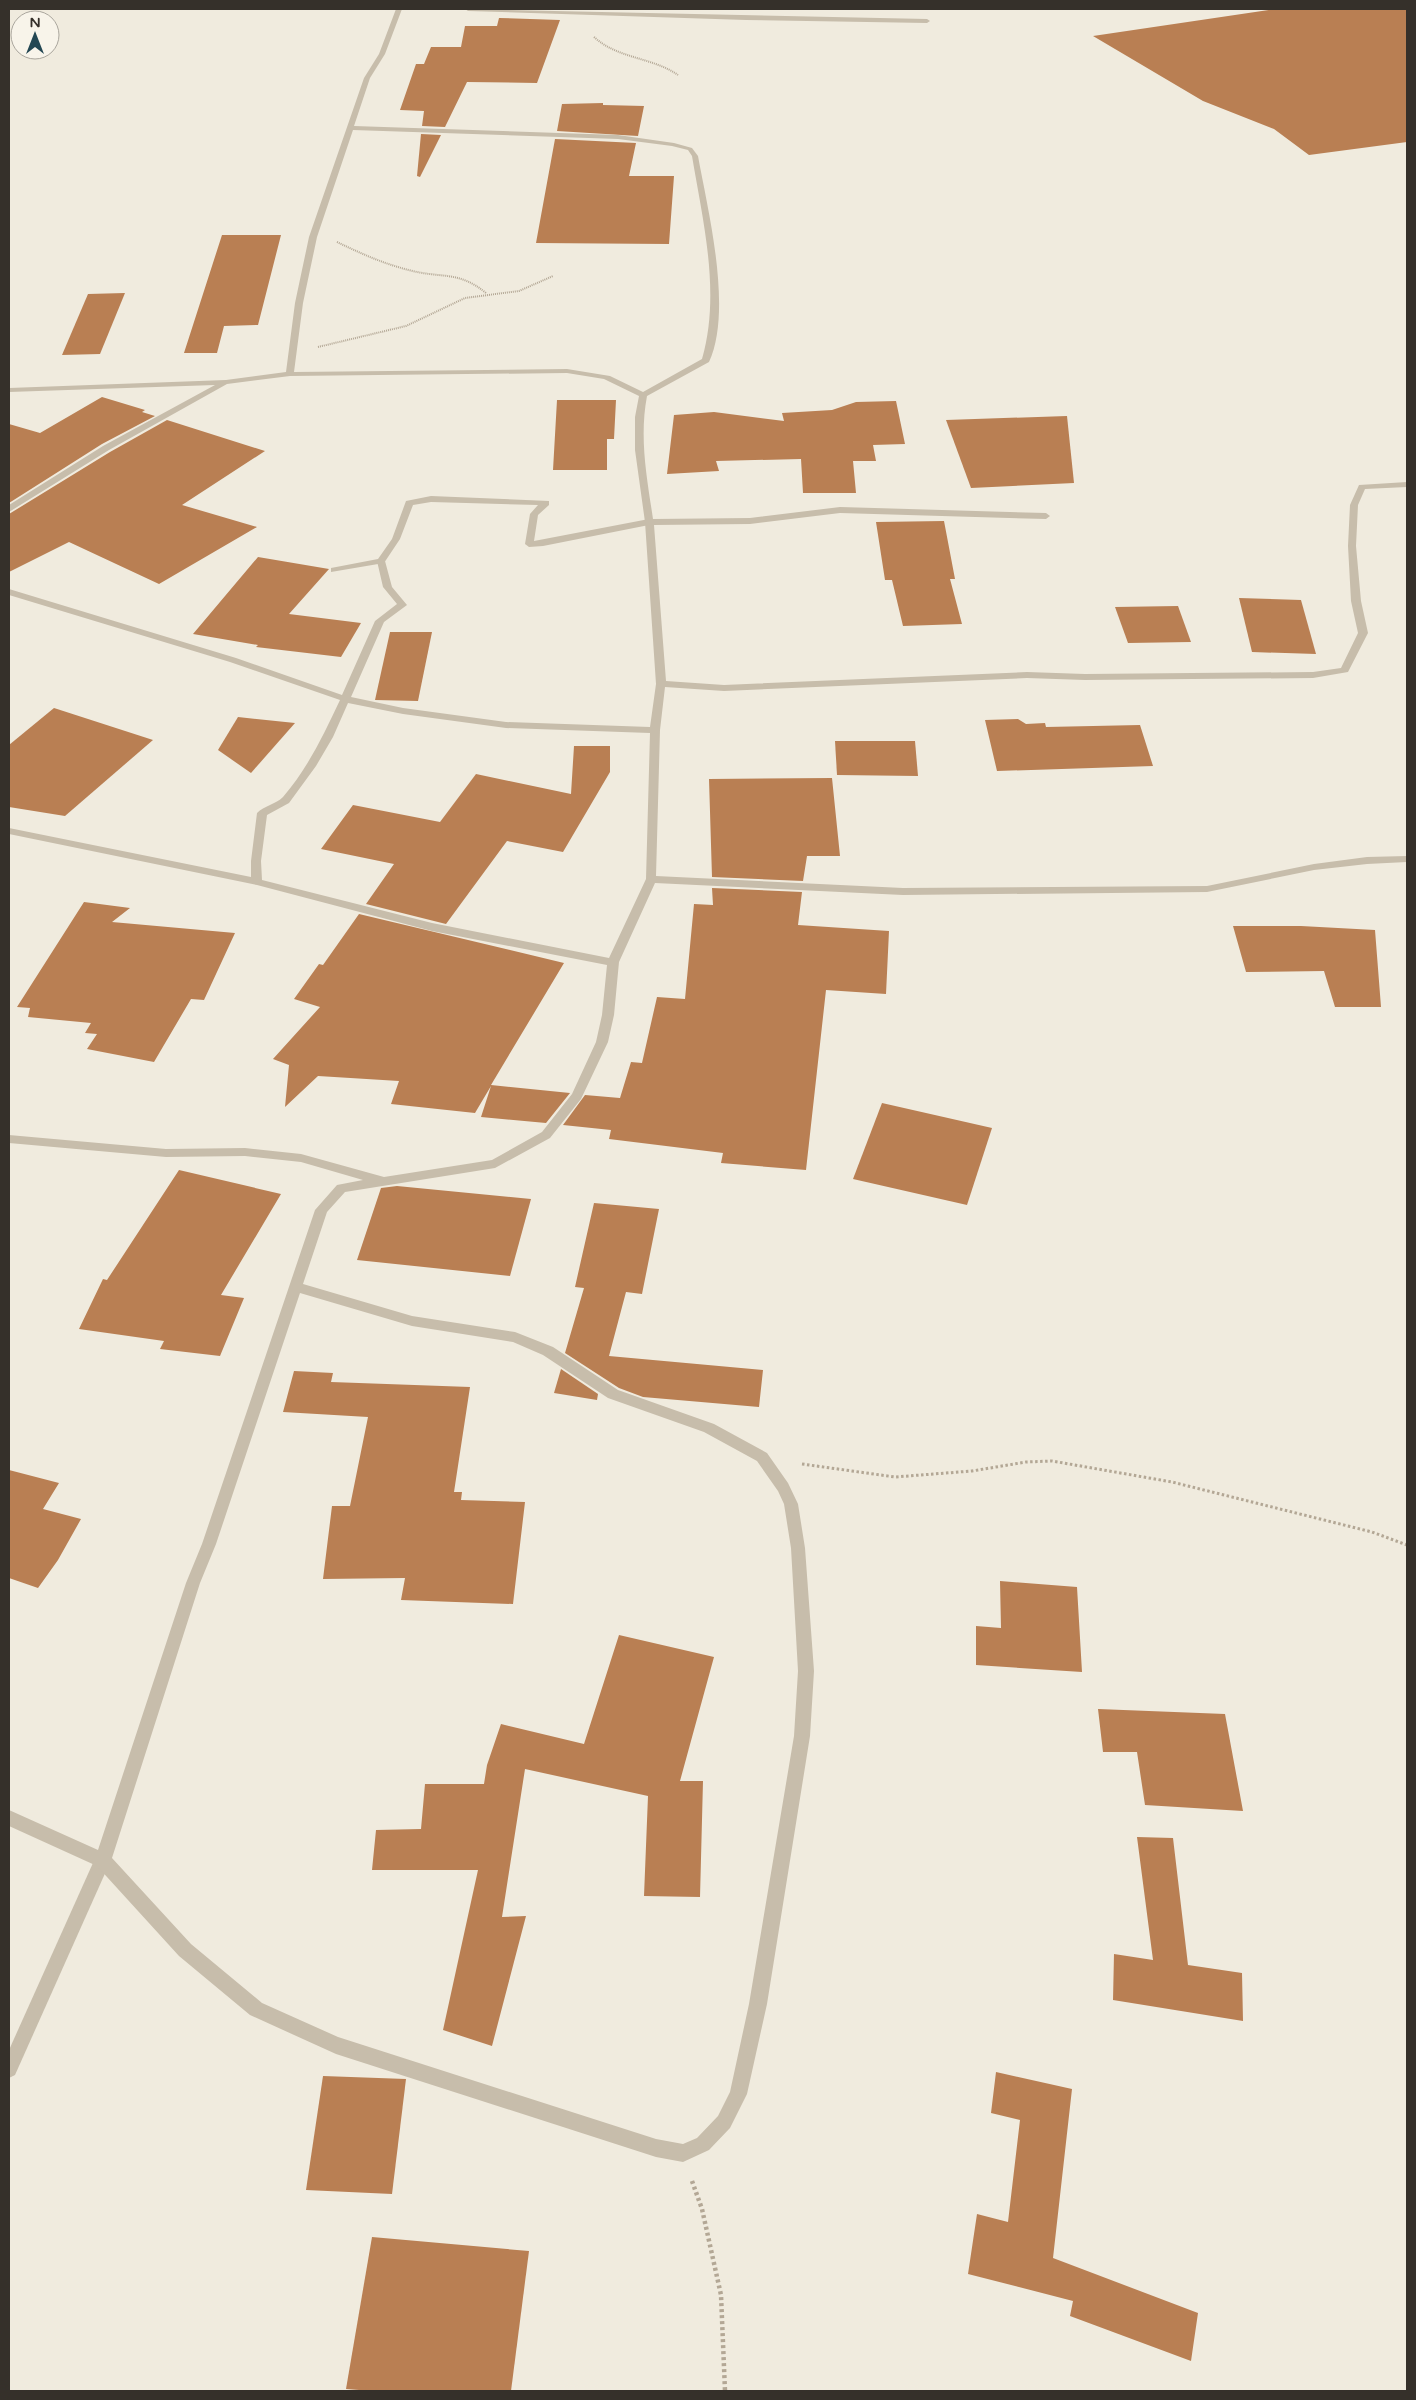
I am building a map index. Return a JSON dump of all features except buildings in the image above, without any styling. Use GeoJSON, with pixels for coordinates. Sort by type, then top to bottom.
{"type":"FeatureCollection","features":[{"type":"Feature","properties":{"kind":"street"},"geometry":{"type":"LineString","coordinates":[[290,374],[298,303],[316,228],[352,128],[367,78],[388,41],[399,9]]}},
{"type":"Feature","properties":{"kind":"street"},"geometry":{"type":"LineString","coordinates":[[468,9],[578,10],[595,13],[927,21]]}},
{"type":"Feature","properties":{"kind":"street"},"geometry":{"type":"LineString","coordinates":[[352,128],[586,135],[672,144],[690,149],[695,156],[712,259],[713,329],[710,350],[706,360],[643,395]]}},
{"type":"Feature","properties":{"kind":"street"},"geometry":{"type":"LineString","coordinates":[[9,390],[226,382],[290,374],[567,372],[596,374],[618,380],[643,395]]}},
{"type":"Feature","properties":{"kind":"street"},"geometry":{"type":"LineString","coordinates":[[9,509],[106,448],[226,382]]}},
{"type":"Feature","properties":{"kind":"street"},"geometry":{"type":"LineString","coordinates":[[9,2069],[103,1860],[192,1583],[209,1544],[310,1238],[321,1210],[328,1200],[341,1188],[495,1164],[546,1135],[577,1096],[602,1042],[608,1016],[613,962],[651,879],[655,730],[661,684],[649,522],[639,450],[639,417],[643,395]]}},
{"type":"Feature","properties":{"kind":"street"},"geometry":{"type":"LineString","coordinates":[[661,684],[724,688],[1027,675],[1085,677],[1313,675],[1345,670],[1363,634],[1356,601],[1352,546],[1354,505],[1362,487],[1407,484]]}},
{"type":"Feature","properties":{"kind":"street"},"geometry":{"type":"LineString","coordinates":[[334,570],[380,561],[396,539],[409,503],[431,499],[546,503],[534,514],[529,544],[543,543],[649,522],[750,521],[859,510],[1046,516]]}},
{"type":"Feature","properties":{"kind":"street"},"geometry":{"type":"LineString","coordinates":[[257,882],[257,854],[262,813],[285,801],[312,764],[328,737],[380,621],[402,606],[388,587],[380,561]]}},
{"type":"Feature","properties":{"kind":"street"},"geometry":{"type":"LineString","coordinates":[[9,592],[233,660],[345,699],[403,711],[506,725],[655,730]]}},
{"type":"Feature","properties":{"kind":"street"},"geometry":{"type":"LineString","coordinates":[[9,831],[257,882],[432,927],[613,962]]}},
{"type":"Feature","properties":{"kind":"street"},"geometry":{"type":"LineString","coordinates":[[651,879],[784,888],[886,891],[988,892],[1207,889],[1237,886],[1299,870],[1376,859],[1407,859]]}},
{"type":"Feature","properties":{"kind":"street"},"geometry":{"type":"LineString","coordinates":[[9,1140],[166,1153],[245,1152],[300,1158],[384,1181]]}},
{"type":"Feature","properties":{"kind":"street"},"geometry":{"type":"LineString","coordinates":[[9,1818],[103,1860],[186,1950],[256,2009],[336,2045],[656,2148],[682,2153],[703,2144],[724,2122],[738,2094],[758,2004],[802,1736],[806,1671],[798,1548],[791,1504],[783,1487],[762,1457],[710,1428],[613,1394],[548,1351],[515,1338],[412,1320],[295,1287]]}},
{"type":"Feature","properties":{"kind":"path"},"geometry":{"type":"LineString","coordinates":[[595,13],[590,27],[594,37],[602,47],[609,51],[653,60],[670,67],[678,75]]}},
{"type":"Feature","properties":{"kind":"path"},"geometry":{"type":"LineString","coordinates":[[316,228],[337,242],[381,262],[415,271],[460,275],[476,284],[487,294]]}},
{"type":"Feature","properties":{"kind":"path"},"geometry":{"type":"LineString","coordinates":[[293,353],[406,326],[465,298],[520,291],[553,276]]}},
{"type":"Feature","properties":{"kind":"path"},"geometry":{"type":"LineString","coordinates":[[762,1457],[832,1470],[895,1477],[972,1471],[1026,1462],[1052,1461],[1172,1482],[1372,1532],[1407,1545]]}},
{"type":"Feature","properties":{"kind":"path"},"geometry":{"type":"LineString","coordinates":[[682,2153],[702,2209],[721,2295],[725,2391]]}}]}
